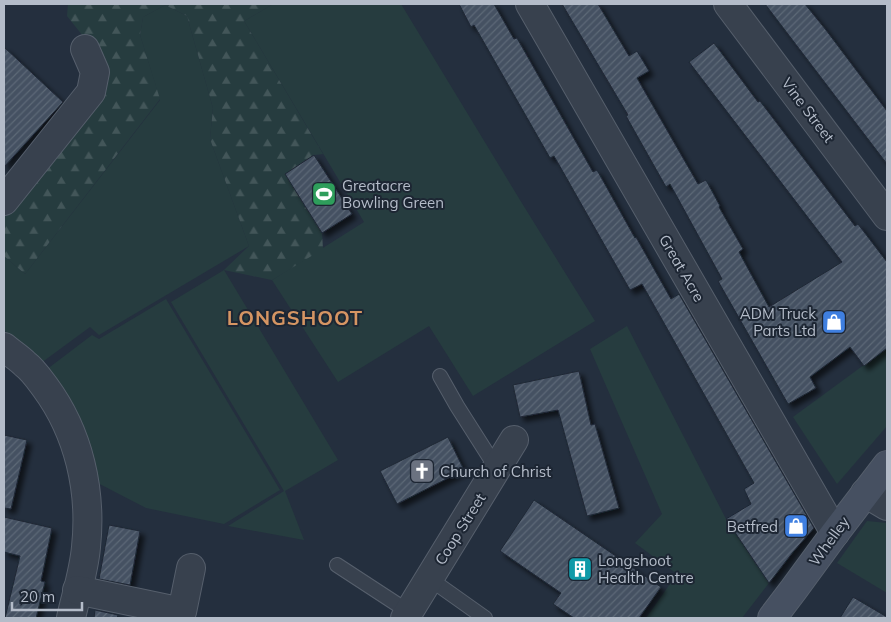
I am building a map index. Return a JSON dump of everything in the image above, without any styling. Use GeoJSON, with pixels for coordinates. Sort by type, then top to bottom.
{"type":"FeatureCollection","features":[{"type":"Feature","properties":{"kind":"main road","name":"Whelley"},"geometry":{"type":"LineString","coordinates":[[772,618],[834,533],[876,500],[887,465]]}},
{"type":"Feature","properties":{"kind":"street","name":"Great Acre"},"geometry":{"type":"LineString","coordinates":[[530,4],[834,533]]}},
{"type":"Feature","properties":{"kind":"street","name":"Vine Street"},"geometry":{"type":"LineString","coordinates":[[728,4],[887,216]]}},
{"type":"Feature","properties":{"kind":"street"},"geometry":{"type":"LineString","coordinates":[[4,201],[91,92],[95,72],[85,50]]}},
{"type":"Feature","properties":{"kind":"street"},"geometry":{"type":"LineString","coordinates":[[4,347],[26,364],[50,394],[63,416],[79,455],[87,497],[88,523],[86,549],[71,618]]}},
{"type":"Feature","properties":{"kind":"street","name":"Coop Street"},"geometry":{"type":"LineString","coordinates":[[407,615],[514,440]]}},
{"type":"Feature","properties":{"kind":"street"},"geometry":{"type":"LineString","coordinates":[[77,590],[182,612],[190,568]]}},
{"type":"Feature","properties":{"kind":"lane"},"geometry":{"type":"LineString","coordinates":[[440,376],[497,469]]}},
{"type":"Feature","properties":{"kind":"lane"},"geometry":{"type":"LineString","coordinates":[[337,565],[407,615]]}},
{"type":"Feature","properties":{"kind":"lane"},"geometry":{"type":"LineString","coordinates":[[430,579],[485,618]]}},
{"type":"Feature","properties":{"kind":"green space"},"geometry":{"type":"Polygon","coordinates":[[[68,4],[273,4],[244,21],[323,154],[314,155],[285,174],[322,233],[323,249],[272,280],[224,270],[249,246],[210,139],[213,108],[187,16],[165,5],[143,17],[140,35],[160,99],[25,274],[4,256],[4,218],[106,93],[103,66],[87,41],[67,16],[68,4]]]}},
{"type":"Feature","properties":{"kind":"green space"},"geometry":{"type":"Polygon","coordinates":[[[273,4],[401,4],[595,321],[473,396],[429,326],[338,382],[272,280],[364,222],[244,21],[273,4]]]}},
{"type":"Feature","properties":{"kind":"green space"},"geometry":{"type":"Polygon","coordinates":[[[165,5],[187,16],[213,108],[210,139],[249,246],[99,335],[90,327],[41,363],[4,330],[4,256],[25,274],[160,100],[140,35],[143,17],[165,5]]]}},
{"type":"Feature","properties":{"kind":"green space"},"geometry":{"type":"Polygon","coordinates":[[[224,270],[338,460],[285,491],[304,540],[228,526],[284,491],[171,302],[224,270]]]}},
{"type":"Feature","properties":{"kind":"green space"},"geometry":{"type":"Polygon","coordinates":[[[166,299],[280,490],[224,524],[146,508],[90,479],[42,373],[92,335],[99,339],[166,299]]]}},
{"type":"Feature","properties":{"kind":"green space"},"geometry":{"type":"Polygon","coordinates":[[[627,326],[726,519],[769,583],[742,618],[646,618],[677,574],[635,543],[662,514],[590,349],[627,326]]]}},
{"type":"Feature","properties":{"kind":"green space"},"geometry":{"type":"Polygon","coordinates":[[[887,348],[887,426],[837,484],[793,417],[887,348]]]}},
{"type":"Feature","properties":{"kind":"green space"},"geometry":{"type":"Polygon","coordinates":[[[867,521],[887,523],[887,593],[837,563],[867,521]]]}},
{"type":"Feature","properties":{"kind":"building"},"geometry":{"type":"Polygon","coordinates":[[[459,4],[494,4],[514,39],[517,38],[593,172],[597,170],[671,299],[679,294],[814,528],[769,583],[726,519],[751,504],[744,489],[754,483],[642,284],[630,290],[554,156],[550,158],[474,25],[471,27],[459,4]]]}},
{"type":"Feature","properties":{"kind":"building"},"geometry":{"type":"Polygon","coordinates":[[[562,4],[598,4],[629,56],[637,51],[649,71],[637,78],[698,184],[706,180],[743,249],[739,252],[769,307],[842,262],[689,62],[714,43],[855,226],[858,224],[887,262],[887,348],[864,366],[850,347],[810,377],[816,388],[788,404],[718,281],[722,279],[670,184],[666,187],[626,116],[628,115],[562,4]]]}},
{"type":"Feature","properties":{"kind":"building"},"geometry":{"type":"Polygon","coordinates":[[[765,4],[805,4],[826,30],[887,111],[887,164],[765,4]]]}},
{"type":"Feature","properties":{"kind":"building"},"geometry":{"type":"Polygon","coordinates":[[[4,47],[63,102],[4,167],[4,47]]]}},
{"type":"Feature","properties":{"kind":"building"},"geometry":{"type":"Polygon","coordinates":[[[314,155],[352,214],[322,233],[285,174],[314,155]]]}},
{"type":"Feature","properties":{"kind":"building"},"geometry":{"type":"Polygon","coordinates":[[[579,371],[591,425],[595,424],[619,508],[587,516],[558,410],[520,417],[513,385],[579,371]]]}},
{"type":"Feature","properties":{"kind":"building"},"geometry":{"type":"Polygon","coordinates":[[[4,435],[27,440],[11,509],[4,508],[4,435]]]}},
{"type":"Feature","properties":{"kind":"building","name":"Church of Christ"},"geometry":{"type":"Polygon","coordinates":[[[448,437],[464,470],[397,504],[380,471],[448,437]]]}},
{"type":"Feature","properties":{"kind":"building","name":"Longshoot Health Centre"},"geometry":{"type":"Polygon","coordinates":[[[534,500],[661,587],[639,618],[574,618],[553,604],[561,593],[500,551],[534,500]]]}},
{"type":"Feature","properties":{"kind":"building"},"geometry":{"type":"Polygon","coordinates":[[[4,517],[52,528],[41,581],[45,582],[36,618],[5,618],[20,556],[4,552],[4,517]]]}},
{"type":"Feature","properties":{"kind":"building"},"geometry":{"type":"Polygon","coordinates":[[[109,525],[140,531],[130,585],[99,579],[109,525]]]}},
{"type":"Feature","properties":{"kind":"building"},"geometry":{"type":"Polygon","coordinates":[[[853,597],[887,617],[887,618],[840,618],[853,597]]]}},
{"type":"Feature","properties":{"kind":"building"},"geometry":{"type":"Polygon","coordinates":[[[95,610],[118,615],[117,618],[94,618],[95,610]]]}},
{"type":"Feature","properties":{"kind":"place","name":"Greatacre Bowling Green"},"geometry":{"type":"Point","coordinates":[324,194]}},
{"type":"Feature","properties":{"kind":"place","name":"ADM Truck Parts Ltd"},"geometry":{"type":"Point","coordinates":[834,322]}},
{"type":"Feature","properties":{"kind":"place","name":"Church of Christ"},"geometry":{"type":"Point","coordinates":[422,471]}},
{"type":"Feature","properties":{"kind":"place","name":"Betfred"},"geometry":{"type":"Point","coordinates":[796,526]}},
{"type":"Feature","properties":{"kind":"place","name":"Longshoot Health Centre"},"geometry":{"type":"Point","coordinates":[580,569]}},
{"type":"Feature","properties":{"kind":"district","name":"LONGSHOOT"},"geometry":{"type":"Point","coordinates":[295,317]}}]}
